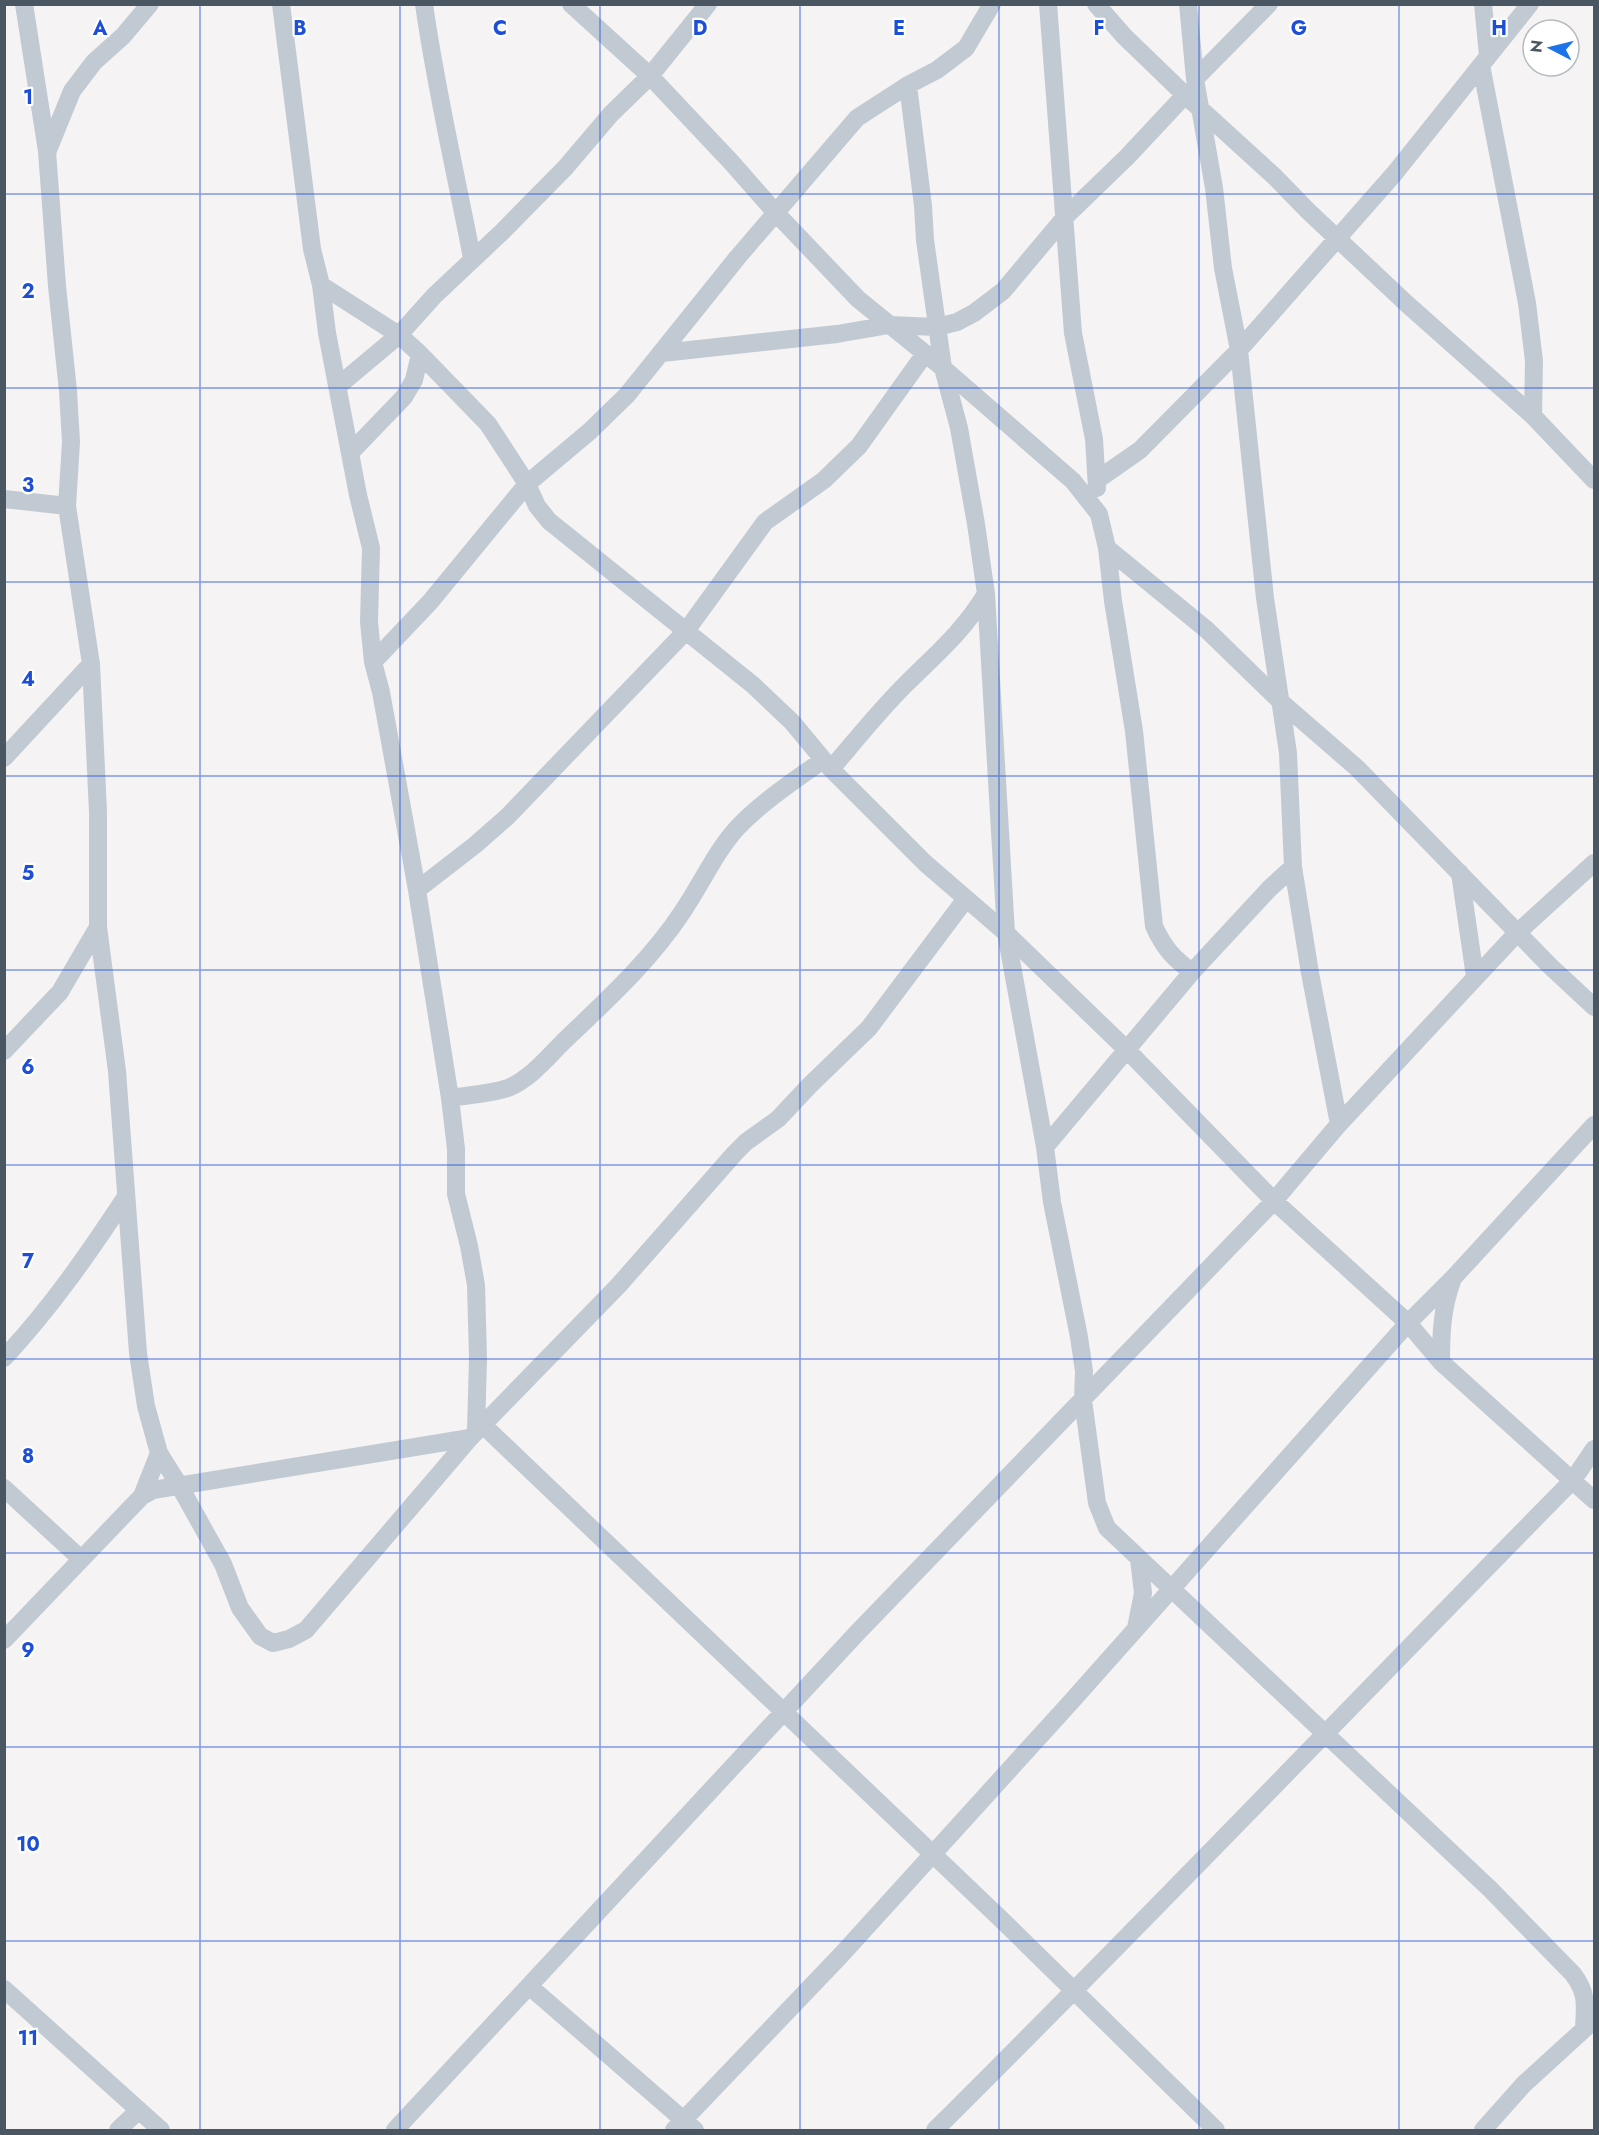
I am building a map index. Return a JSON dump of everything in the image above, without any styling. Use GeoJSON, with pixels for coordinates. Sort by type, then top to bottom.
{"type":"FeatureCollection","features":[{"type":"Feature","properties":{"kind":"street"},"geometry":{"type":"LineString","coordinates":[[24,4],[47,151],[69,401],[71,442],[67,506],[91,664],[98,812],[98,927],[117,1071],[139,1372],[159,1453],[180,1485],[223,1564],[240,1608],[260,1636],[273,1643],[289,1639],[306,1630],[476,1431],[618,1286],[735,1153],[746,1142],[778,1119],[869,1028],[965,900]]}},
{"type":"Feature","properties":{"kind":"street"},"geometry":{"type":"LineString","coordinates":[[47,151],[72,91],[94,62],[123,36],[150,4]]}},
{"type":"Feature","properties":{"kind":"street"},"geometry":{"type":"LineString","coordinates":[[281,4],[312,249],[321,285],[327,333],[371,548],[369,622],[374,662],[417,890],[450,1098],[456,1149],[456,1194],[476,1285],[478,1358],[476,1431],[783,1713],[1005,1923],[1216,2130]]}},
{"type":"Feature","properties":{"kind":"street"},"geometry":{"type":"LineString","coordinates":[[424,4],[432,60],[472,258]]}},
{"type":"Feature","properties":{"kind":"street"},"geometry":{"type":"LineString","coordinates":[[571,4],[650,76],[858,299],[924,355],[943,368],[1073,481],[1099,514]]}},
{"type":"Feature","properties":{"kind":"street"},"geometry":{"type":"LineString","coordinates":[[338,386],[399,335],[434,296],[565,168],[611,114],[650,76],[708,4]]}},
{"type":"Feature","properties":{"kind":"street"},"geometry":{"type":"LineString","coordinates":[[374,662],[430,602],[527,484],[627,395],[775,212],[857,118],[908,85],[937,70],[966,48],[992,4]]}},
{"type":"Feature","properties":{"kind":"street"},"geometry":{"type":"LineString","coordinates":[[1048,4],[1066,216],[1073,333],[1094,439],[1099,514],[1107,548],[1113,601],[1134,730],[1154,926],[1174,959],[1192,972]]}},
{"type":"Feature","properties":{"kind":"street"},"geometry":{"type":"LineString","coordinates":[[1096,4],[1124,36],[1185,95],[1275,177],[1407,304],[1533,416],[1594,480]]}},
{"type":"Feature","properties":{"kind":"street"},"geometry":{"type":"LineString","coordinates":[[1188,4],[1196,79],[1214,188],[1222,268],[1239,350],[1265,598],[1288,753],[1293,867],[1310,973],[1339,1124]]}},
{"type":"Feature","properties":{"kind":"street"},"geometry":{"type":"LineString","coordinates":[[1196,79],[1269,4]]}},
{"type":"Feature","properties":{"kind":"street"},"geometry":{"type":"LineString","coordinates":[[1483,4],[1484,60],[1527,303],[1534,361],[1533,416]]}},
{"type":"Feature","properties":{"kind":"street"},"geometry":{"type":"LineString","coordinates":[[1096,480],[1140,450],[1239,350],[1394,174],[1530,4]]}},
{"type":"Feature","properties":{"kind":"street"},"geometry":{"type":"LineString","coordinates":[[908,85],[925,240],[943,368],[959,428],[986,594],[1006,933],[1045,1146],[1052,1202],[1079,1338],[1084,1371],[1083,1400],[1097,1503],[1107,1528],[1490,1889],[1573,1974],[1583,1988],[1589,2024],[1524,2084],[1483,2130]]}},
{"type":"Feature","properties":{"kind":"street"},"geometry":{"type":"LineString","coordinates":[[662,353],[837,334],[889,325],[937,327],[957,322],[974,313],[1003,291],[1066,216],[1127,157],[1185,95]]}},
{"type":"Feature","properties":{"kind":"street"},"geometry":{"type":"LineString","coordinates":[[321,285],[399,335],[420,354],[489,424],[527,484],[537,506],[549,522],[753,685],[792,722],[827,764],[925,863],[965,900],[1006,933],[1126,1049],[1274,1201],[1408,1323],[1442,1362],[1594,1500]]}},
{"type":"Feature","properties":{"kind":"street"},"geometry":{"type":"LineString","coordinates":[[351,452],[404,397],[414,380],[420,354]]}},
{"type":"Feature","properties":{"kind":"street"},"geometry":{"type":"LineString","coordinates":[[417,890],[507,818],[686,631],[765,522],[824,480],[859,446],[924,355]]}},
{"type":"Feature","properties":{"kind":"street"},"geometry":{"type":"LineString","coordinates":[[4,499],[67,506]]}},
{"type":"Feature","properties":{"kind":"street"},"geometry":{"type":"LineString","coordinates":[[1107,548],[1207,630],[1281,702],[1357,768],[1517,933],[1594,1007]]}},
{"type":"Feature","properties":{"kind":"street"},"geometry":{"type":"LineString","coordinates":[[450,1098],[508,1088],[544,1061],[651,952],[683,911],[713,859],[738,828],[766,801],[827,764],[956,635],[971,618],[986,594]]}},
{"type":"Feature","properties":{"kind":"street"},"geometry":{"type":"LineString","coordinates":[[4,758],[91,664]]}},
{"type":"Feature","properties":{"kind":"street"},"geometry":{"type":"LineString","coordinates":[[395,2130],[857,1633],[1274,1201],[1339,1124],[1475,977],[1517,933],[1594,863]]}},
{"type":"Feature","properties":{"kind":"street"},"geometry":{"type":"LineString","coordinates":[[1045,1146],[1192,972],[1269,889],[1293,867]]}},
{"type":"Feature","properties":{"kind":"street"},"geometry":{"type":"LineString","coordinates":[[1460,873],[1475,977]]}},
{"type":"Feature","properties":{"kind":"street"},"geometry":{"type":"LineString","coordinates":[[4,1051],[60,992],[98,927]]}},
{"type":"Feature","properties":{"kind":"street"},"geometry":{"type":"LineString","coordinates":[[529,1986],[684,2127],[1135,1630],[1408,1323],[1454,1277],[1594,1125]]}},
{"type":"Feature","properties":{"kind":"street"},"geometry":{"type":"LineString","coordinates":[[4,1358],[96,1243],[125,1198]]}},
{"type":"Feature","properties":{"kind":"street"},"geometry":{"type":"LineString","coordinates":[[1442,1362],[1444,1303],[1454,1277]]}},
{"type":"Feature","properties":{"kind":"street"},"geometry":{"type":"LineString","coordinates":[[4,1640],[142,1496],[158,1488],[476,1431]]}},
{"type":"Feature","properties":{"kind":"street"},"geometry":{"type":"LineString","coordinates":[[935,2130],[1074,1992],[1323,1733],[1573,1480],[1594,1449]]}},
{"type":"Feature","properties":{"kind":"street"},"geometry":{"type":"LineString","coordinates":[[142,1496],[159,1453]]}},
{"type":"Feature","properties":{"kind":"street"},"geometry":{"type":"LineString","coordinates":[[4,1488],[81,1559]]}},
{"type":"Feature","properties":{"kind":"street"},"geometry":{"type":"LineString","coordinates":[[1135,1630],[1143,1593],[1139,1559]]}},
{"type":"Feature","properties":{"kind":"street"},"geometry":{"type":"LineString","coordinates":[[4,1989],[161,2130]]}},
{"type":"Feature","properties":{"kind":"street"},"geometry":{"type":"LineString","coordinates":[[118,2130],[139,2110]]}}]}
